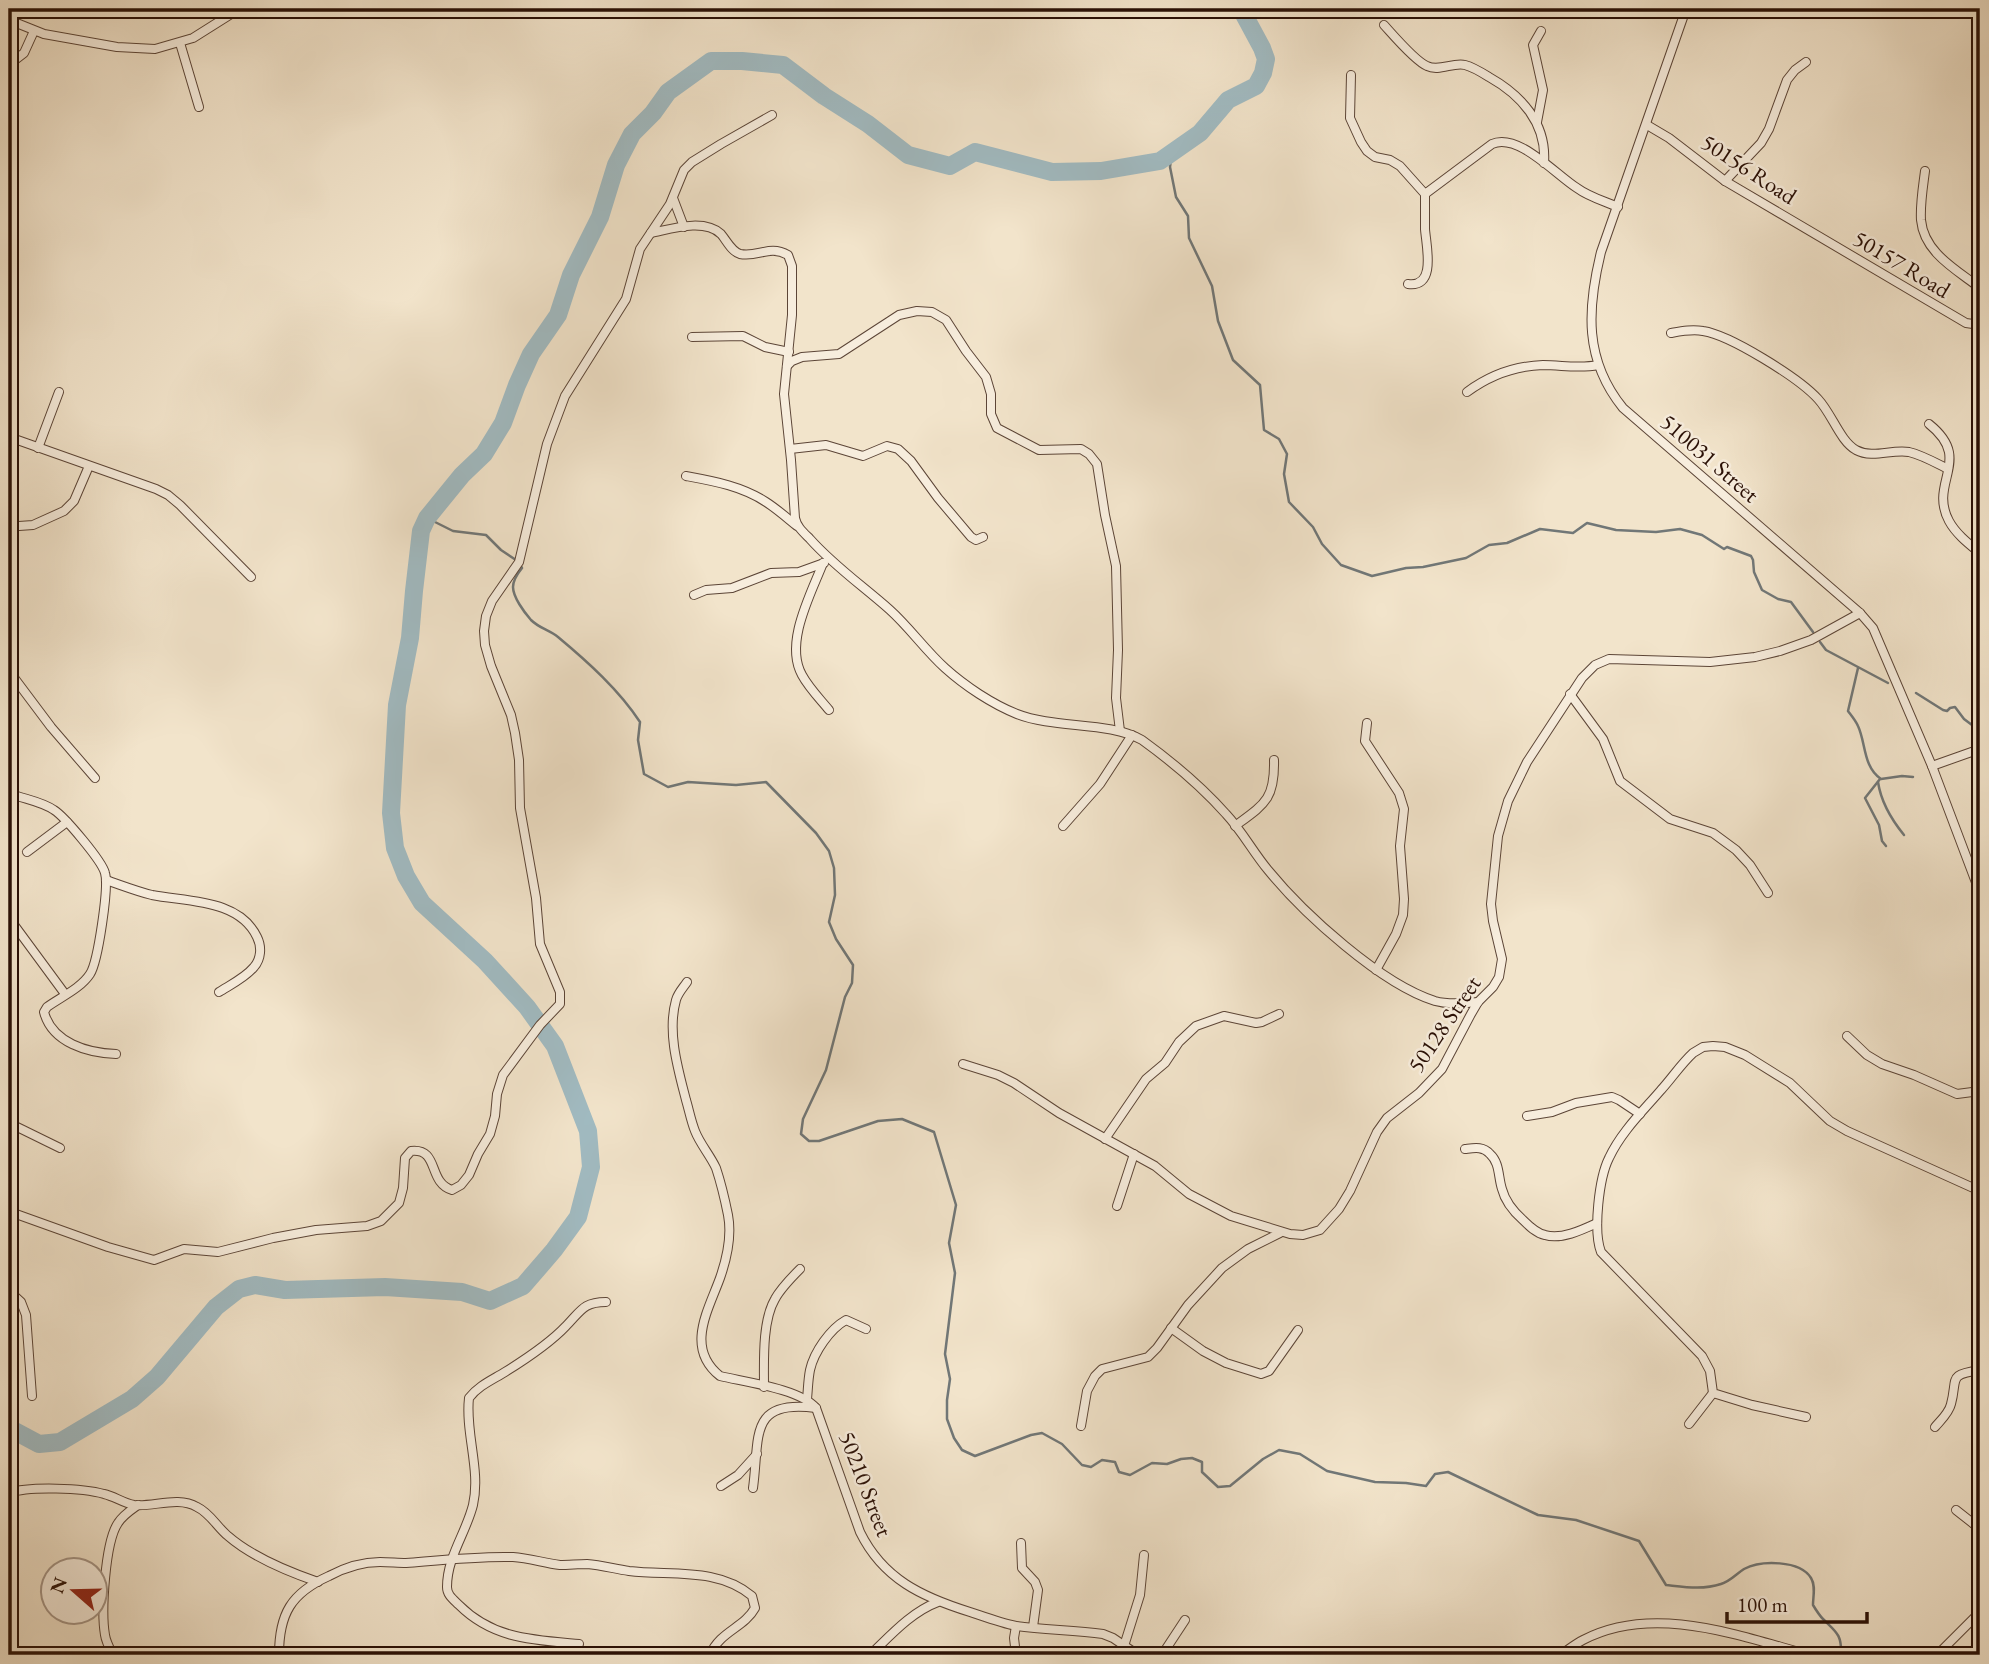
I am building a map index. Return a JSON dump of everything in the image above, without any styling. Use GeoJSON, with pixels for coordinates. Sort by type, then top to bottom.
{"type":"FeatureCollection","features":[{"type":"Feature","properties":{"kind":"street"},"geometry":{"type":"LineString","coordinates":[[9,20],[34,31],[79,41],[155,49],[180,43],[204,32],[239,9]]}},
{"type":"Feature","properties":{"kind":"street","name":"510031 Street"},"geometry":{"type":"LineString","coordinates":[[1685,9],[1601,252],[1594,281],[1591,314],[1592,341],[1598,365],[1610,393],[1623,408],[1860,613],[1873,628],[1932,766],[1980,893]]}},
{"type":"Feature","properties":{"kind":"street"},"geometry":{"type":"LineString","coordinates":[[1384,25],[1427,66],[1437,68],[1462,64],[1500,83],[1519,97],[1537,122],[1544,144],[1544,163]]}},
{"type":"Feature","properties":{"kind":"street"},"geometry":{"type":"LineString","coordinates":[[11,63],[24,53],[34,31]]}},
{"type":"Feature","properties":{"kind":"street"},"geometry":{"type":"LineString","coordinates":[[1537,122],[1543,90],[1533,45],[1541,31]]}},
{"type":"Feature","properties":{"kind":"street"},"geometry":{"type":"LineString","coordinates":[[180,43],[199,107]]}},
{"type":"Feature","properties":{"kind":"street"},"geometry":{"type":"LineString","coordinates":[[1725,181],[1761,143],[1787,80],[1806,62]]}},
{"type":"Feature","properties":{"kind":"street"},"geometry":{"type":"LineString","coordinates":[[1351,75],[1350,118],[1361,142],[1375,157],[1390,160],[1400,166],[1425,194],[1428,268],[1422,281],[1408,284]]}},
{"type":"Feature","properties":{"kind":"street"},"geometry":{"type":"LineString","coordinates":[[9,1209],[108,1247],[154,1260],[184,1249],[218,1252],[273,1238],[316,1230],[368,1226],[381,1221],[399,1203],[405,1158],[411,1151],[417,1150],[426,1154],[431,1160],[438,1181],[444,1187],[452,1189],[469,1175],[490,1134],[503,1075],[560,1004],[560,992],[540,944],[536,898],[520,808],[519,760],[515,733],[485,645],[486,616],[492,601],[519,562],[556,416],[565,396],[626,299],[640,249],[673,198],[684,170],[692,162],[772,115]]}},
{"type":"Feature","properties":{"kind":"street","name":"50156 Road"},"geometry":{"type":"LineString","coordinates":[[1647,125],[1669,138],[1725,181],[1832,245]]}},
{"type":"Feature","properties":{"kind":"street"},"geometry":{"type":"LineString","coordinates":[[1425,194],[1492,144],[1501,141],[1526,151],[1578,189],[1618,207]]}},
{"type":"Feature","properties":{"kind":"street"},"geometry":{"type":"LineString","coordinates":[[1925,171],[1921,219],[1925,237],[1941,258],[1980,288]]}},
{"type":"Feature","properties":{"kind":"street"},"geometry":{"type":"LineString","coordinates":[[673,198],[684,227]]}},
{"type":"Feature","properties":{"kind":"street"},"geometry":{"type":"LineString","coordinates":[[652,233],[702,226],[716,230],[732,249],[740,254],[770,250],[788,255],[792,266],[792,315],[784,394],[794,518],[797,526]]}},
{"type":"Feature","properties":{"kind":"street","name":"50157 Road"},"geometry":{"type":"LineString","coordinates":[[1832,245],[1953,317],[1966,323],[1980,322]]}},
{"type":"Feature","properties":{"kind":"street"},"geometry":{"type":"LineString","coordinates":[[787,366],[792,360],[802,357],[839,354],[899,315],[916,311],[932,312],[946,320],[986,377],[991,394],[991,414],[997,428],[1034,449],[1045,451],[1075,448],[1094,458],[1116,566],[1116,698],[1120,731]]}},
{"type":"Feature","properties":{"kind":"street"},"geometry":{"type":"LineString","coordinates":[[1671,333],[1693,330],[1711,333],[1733,342],[1767,362],[1816,396],[1830,414],[1842,437],[1856,450],[1871,454],[1908,452],[1948,468]]}},
{"type":"Feature","properties":{"kind":"street"},"geometry":{"type":"LineString","coordinates":[[692,337],[743,336],[765,347],[789,352]]}},
{"type":"Feature","properties":{"kind":"street"},"geometry":{"type":"LineString","coordinates":[[1467,392],[1488,377],[1513,369],[1544,365],[1583,368],[1598,365]]}},
{"type":"Feature","properties":{"kind":"street"},"geometry":{"type":"LineString","coordinates":[[38,448],[59,392]]}},
{"type":"Feature","properties":{"kind":"street"},"geometry":{"type":"LineString","coordinates":[[1929,424],[1946,440],[1950,454],[1943,491],[1945,513],[1955,530],[1980,553]]}},
{"type":"Feature","properties":{"kind":"street"},"geometry":{"type":"LineString","coordinates":[[9,437],[168,495],[251,577]]}},
{"type":"Feature","properties":{"kind":"street"},"geometry":{"type":"LineString","coordinates":[[790,449],[826,445],[863,456],[887,446],[898,449],[911,461],[971,537],[976,540],[983,537]]}},
{"type":"Feature","properties":{"kind":"street"},"geometry":{"type":"LineString","coordinates":[[9,523],[27,526],[64,511],[74,501],[89,466]]}},
{"type":"Feature","properties":{"kind":"street"},"geometry":{"type":"LineString","coordinates":[[686,476],[718,482],[765,501],[797,526],[827,562],[890,610],[945,668],[993,703],[1032,719],[1120,731],[1151,747],[1206,794],[1235,826],[1269,871],[1303,907],[1376,970],[1436,1001],[1478,1002]]}},
{"type":"Feature","properties":{"kind":"street"},"geometry":{"type":"LineString","coordinates":[[694,595],[706,590],[732,588],[771,573],[799,572],[827,562]]}},
{"type":"Feature","properties":{"kind":"street"},"geometry":{"type":"LineString","coordinates":[[827,562],[801,620],[795,649],[801,674],[829,710]]}},
{"type":"Feature","properties":{"kind":"street","name":"50128 Street"},"geometry":{"type":"LineString","coordinates":[[963,1064],[1014,1083],[1059,1113],[1155,1166],[1189,1194],[1231,1216],[1281,1232],[1313,1234],[1327,1224],[1339,1209],[1377,1132],[1387,1118],[1419,1093],[1442,1069],[1478,1002],[1493,987],[1502,968],[1491,904],[1502,818],[1515,783],[1527,762],[1570,694],[1589,670],[1609,659],[1710,662],[1755,657],[1811,640],[1860,613]]}},
{"type":"Feature","properties":{"kind":"street"},"geometry":{"type":"LineString","coordinates":[[9,671],[51,727],[95,778]]}},
{"type":"Feature","properties":{"kind":"street"},"geometry":{"type":"LineString","coordinates":[[1570,694],[1603,738],[1620,781],[1670,819],[1713,833],[1736,850],[1750,864],[1768,894]]}},
{"type":"Feature","properties":{"kind":"street"},"geometry":{"type":"LineString","coordinates":[[1367,723],[1365,741],[1399,793],[1404,810],[1400,846],[1403,915],[1376,970]]}},
{"type":"Feature","properties":{"kind":"street"},"geometry":{"type":"LineString","coordinates":[[1063,826],[1100,784],[1132,735]]}},
{"type":"Feature","properties":{"kind":"street"},"geometry":{"type":"LineString","coordinates":[[1932,766],[1980,749]]}},
{"type":"Feature","properties":{"kind":"street"},"geometry":{"type":"LineString","coordinates":[[1235,826],[1270,795],[1274,760]]}},
{"type":"Feature","properties":{"kind":"street"},"geometry":{"type":"LineString","coordinates":[[9,793],[53,809],[98,860],[105,873],[101,927],[94,967],[88,978],[45,1009],[44,1015],[60,1037],[89,1050],[116,1054]]}},
{"type":"Feature","properties":{"kind":"street"},"geometry":{"type":"LineString","coordinates":[[27,852],[67,822]]}},
{"type":"Feature","properties":{"kind":"street"},"geometry":{"type":"LineString","coordinates":[[106,880],[151,894],[226,909],[249,925],[260,942],[261,953],[258,961],[253,969],[219,992]]}},
{"type":"Feature","properties":{"kind":"street"},"geometry":{"type":"LineString","coordinates":[[9,918],[65,994]]}},
{"type":"Feature","properties":{"kind":"street","name":"50210 Street"},"geometry":{"type":"LineString","coordinates":[[687,982],[677,997],[673,1014],[673,1038],[694,1129],[715,1167],[728,1217],[730,1239],[720,1277],[703,1320],[705,1360],[720,1376],[807,1399],[816,1408],[867,1548],[892,1575],[911,1588],[938,1602],[1016,1626],[1103,1634],[1138,1655]]}},
{"type":"Feature","properties":{"kind":"street"},"geometry":{"type":"LineString","coordinates":[[1105,1139],[1146,1079],[1165,1063],[1178,1042],[1196,1026],[1224,1016],[1256,1023],[1279,1014]]}},
{"type":"Feature","properties":{"kind":"street"},"geometry":{"type":"LineString","coordinates":[[1847,1036],[1867,1055],[1882,1064],[1957,1094],[1980,1091]]}},
{"type":"Feature","properties":{"kind":"street"},"geometry":{"type":"LineString","coordinates":[[1689,1424],[1713,1393],[1710,1371],[1702,1356],[1601,1252],[1597,1223],[1602,1177],[1616,1144],[1693,1053],[1703,1047],[1725,1047],[1745,1055],[1780,1076],[1830,1121],[1847,1131],[1980,1191]]}},
{"type":"Feature","properties":{"kind":"street"},"geometry":{"type":"LineString","coordinates":[[1527,1116],[1612,1097],[1640,1114]]}},
{"type":"Feature","properties":{"kind":"street"},"geometry":{"type":"LineString","coordinates":[[9,1123],[60,1148]]}},
{"type":"Feature","properties":{"kind":"street"},"geometry":{"type":"LineString","coordinates":[[1465,1150],[1481,1148],[1491,1154],[1497,1164],[1506,1200],[1520,1217],[1539,1233],[1559,1235],[1585,1229],[1597,1223]]}},
{"type":"Feature","properties":{"kind":"street"},"geometry":{"type":"LineString","coordinates":[[1117,1206],[1134,1154]]}},
{"type":"Feature","properties":{"kind":"street"},"geometry":{"type":"LineString","coordinates":[[1081,1426],[1087,1391],[1102,1369],[1148,1357],[1157,1349],[1188,1305],[1222,1268],[1248,1249],[1281,1232]]}},
{"type":"Feature","properties":{"kind":"street"},"geometry":{"type":"LineString","coordinates":[[764,1387],[763,1352],[770,1311],[775,1298],[800,1269]]}},
{"type":"Feature","properties":{"kind":"street"},"geometry":{"type":"LineString","coordinates":[[9,1291],[21,1302],[26,1315],[32,1396]]}},
{"type":"Feature","properties":{"kind":"street"},"geometry":{"type":"LineString","coordinates":[[579,1644],[522,1639],[482,1623],[467,1613],[447,1590],[452,1559],[473,1505],[475,1480],[469,1398],[483,1385],[549,1341],[586,1305],[606,1302]]}},
{"type":"Feature","properties":{"kind":"street"},"geometry":{"type":"LineString","coordinates":[[807,1399],[810,1369],[819,1350],[837,1325],[846,1320],[866,1329]]}},
{"type":"Feature","properties":{"kind":"street"},"geometry":{"type":"LineString","coordinates":[[1171,1328],[1226,1363],[1261,1374],[1269,1371],[1298,1330]]}},
{"type":"Feature","properties":{"kind":"street"},"geometry":{"type":"LineString","coordinates":[[1935,1427],[1950,1408],[1953,1384],[1957,1376],[1980,1370]]}},
{"type":"Feature","properties":{"kind":"street"},"geometry":{"type":"LineString","coordinates":[[1713,1393],[1806,1417]]}},
{"type":"Feature","properties":{"kind":"street"},"geometry":{"type":"LineString","coordinates":[[753,1488],[761,1428],[767,1415],[780,1407],[816,1408]]}},
{"type":"Feature","properties":{"kind":"street"},"geometry":{"type":"LineString","coordinates":[[721,1486],[738,1475],[757,1454]]}},
{"type":"Feature","properties":{"kind":"street"},"geometry":{"type":"LineString","coordinates":[[9,1493],[37,1489],[88,1492],[106,1494],[125,1503],[138,1505],[178,1502],[197,1507],[238,1544],[318,1582]]}},
{"type":"Feature","properties":{"kind":"street"},"geometry":{"type":"LineString","coordinates":[[113,1655],[105,1634],[104,1580],[116,1526],[138,1505]]}},
{"type":"Feature","properties":{"kind":"street"},"geometry":{"type":"LineString","coordinates":[[1956,1510],[1980,1531]]}},
{"type":"Feature","properties":{"kind":"street"},"geometry":{"type":"LineString","coordinates":[[1021,1543],[1022,1568],[1035,1582],[1038,1590],[1033,1627]]}},
{"type":"Feature","properties":{"kind":"street"},"geometry":{"type":"LineString","coordinates":[[1124,1646],[1140,1595],[1144,1555]]}},
{"type":"Feature","properties":{"kind":"street"},"geometry":{"type":"LineString","coordinates":[[279,1655],[279,1641],[290,1603],[327,1576],[359,1564],[516,1557],[559,1564],[591,1564],[632,1571],[718,1578],[749,1593],[755,1604],[753,1612],[718,1641],[710,1655]]}},
{"type":"Feature","properties":{"kind":"street"},"geometry":{"type":"LineString","coordinates":[[870,1655],[924,1607],[938,1602]]}},
{"type":"Feature","properties":{"kind":"street"},"geometry":{"type":"LineString","coordinates":[[1937,1655],[1980,1612]]}},
{"type":"Feature","properties":{"kind":"street"},"geometry":{"type":"LineString","coordinates":[[1162,1655],[1185,1620]]}},
{"type":"Feature","properties":{"kind":"street"},"geometry":{"type":"LineString","coordinates":[[1560,1655],[1582,1640],[1600,1633],[1652,1623],[1719,1630],[1810,1655]]}},
{"type":"Feature","properties":{"kind":"street"},"geometry":{"type":"LineString","coordinates":[[1016,1626],[1016,1655]]}},
{"type":"Feature","properties":{"kind":"waterway"},"geometry":{"type":"LineString","coordinates":[[9,1428],[39,1444],[60,1442],[132,1399],[157,1377],[216,1307],[239,1289],[255,1285],[285,1290],[385,1287],[462,1292],[490,1301],[523,1286],[578,1217],[591,1167],[588,1131],[555,1046],[527,1007],[485,961],[422,903],[406,876],[395,848],[391,813],[397,705],[410,638],[421,531],[427,518],[462,475],[484,454],[503,423],[531,354],[558,315],[571,275],[600,217],[616,165],[632,134],[653,113],[668,92],[711,61],[783,65],[908,155],[950,166],[975,152],[1052,172],[1101,171],[1160,161],[1200,133],[1228,100],[1256,86],[1266,59],[1241,9]]}},
{"type":"Feature","properties":{"kind":"waterway"},"geometry":{"type":"LineString","coordinates":[[1172,151],[1170,167],[1176,197],[1188,216],[1189,238],[1212,286],[1218,321],[1233,360],[1260,385],[1264,430],[1279,439],[1287,454],[1284,474],[1289,502],[1313,527],[1322,544],[1341,565],[1372,576],[1466,558],[1489,545],[1507,543],[1540,529],[1573,533],[1587,523],[1616,530],[1656,532],[1680,529],[1702,535],[1724,549],[1727,547],[1751,556],[1762,590],[1778,599],[1791,602],[1813,632]]}},
{"type":"Feature","properties":{"kind":"waterway"},"geometry":{"type":"LineString","coordinates":[[427,518],[453,531],[486,535],[516,560]]}},
{"type":"Feature","properties":{"kind":"waterway"},"geometry":{"type":"LineString","coordinates":[[520,564],[522,568],[515,579],[513,591],[525,613],[534,623],[558,637],[592,666],[640,722],[638,740],[644,774],[668,787],[688,782],[736,785],[766,782],[816,833],[829,851],[834,868],[835,895],[829,922],[836,939],[853,965],[852,983],[845,997],[826,1070],[803,1119],[801,1134],[809,1141],[819,1141],[878,1121],[902,1119],[934,1132],[956,1205],[949,1243],[955,1273],[945,1354],[950,1379],[947,1419],[962,1450],[975,1456],[1042,1433],[1062,1444],[1082,1465],[1091,1467],[1102,1460],[1115,1462],[1119,1472],[1130,1475],[1152,1463],[1167,1464],[1192,1458],[1202,1462],[1202,1472],[1218,1487],[1230,1486],[1263,1459],[1279,1450],[1300,1454],[1327,1471],[1375,1482],[1426,1486],[1435,1474],[1448,1472],[1538,1515],[1576,1520],[1639,1541],[1666,1585],[1694,1588],[1714,1586],[1728,1581],[1744,1569],[1760,1564],[1780,1563],[1798,1568],[1806,1572],[1813,1581],[1813,1605],[1837,1634],[1841,1655]]}},
{"type":"Feature","properties":{"kind":"waterway"},"geometry":{"type":"LineString","coordinates":[[1820,642],[1826,650],[1888,683]]}},
{"type":"Feature","properties":{"kind":"waterway"},"geometry":{"type":"LineString","coordinates":[[1858,668],[1848,711],[1861,733],[1871,768],[1881,779],[1913,777]]}},
{"type":"Feature","properties":{"kind":"waterway"},"geometry":{"type":"LineString","coordinates":[[1916,693],[1943,710],[1955,707],[1964,719],[1980,731]]}},
{"type":"Feature","properties":{"kind":"waterway"},"geometry":{"type":"LineString","coordinates":[[1880,779],[1865,798],[1886,846]]}},
{"type":"Feature","properties":{"kind":"waterway"},"geometry":{"type":"LineString","coordinates":[[1878,782],[1887,810],[1904,835]]}}]}
